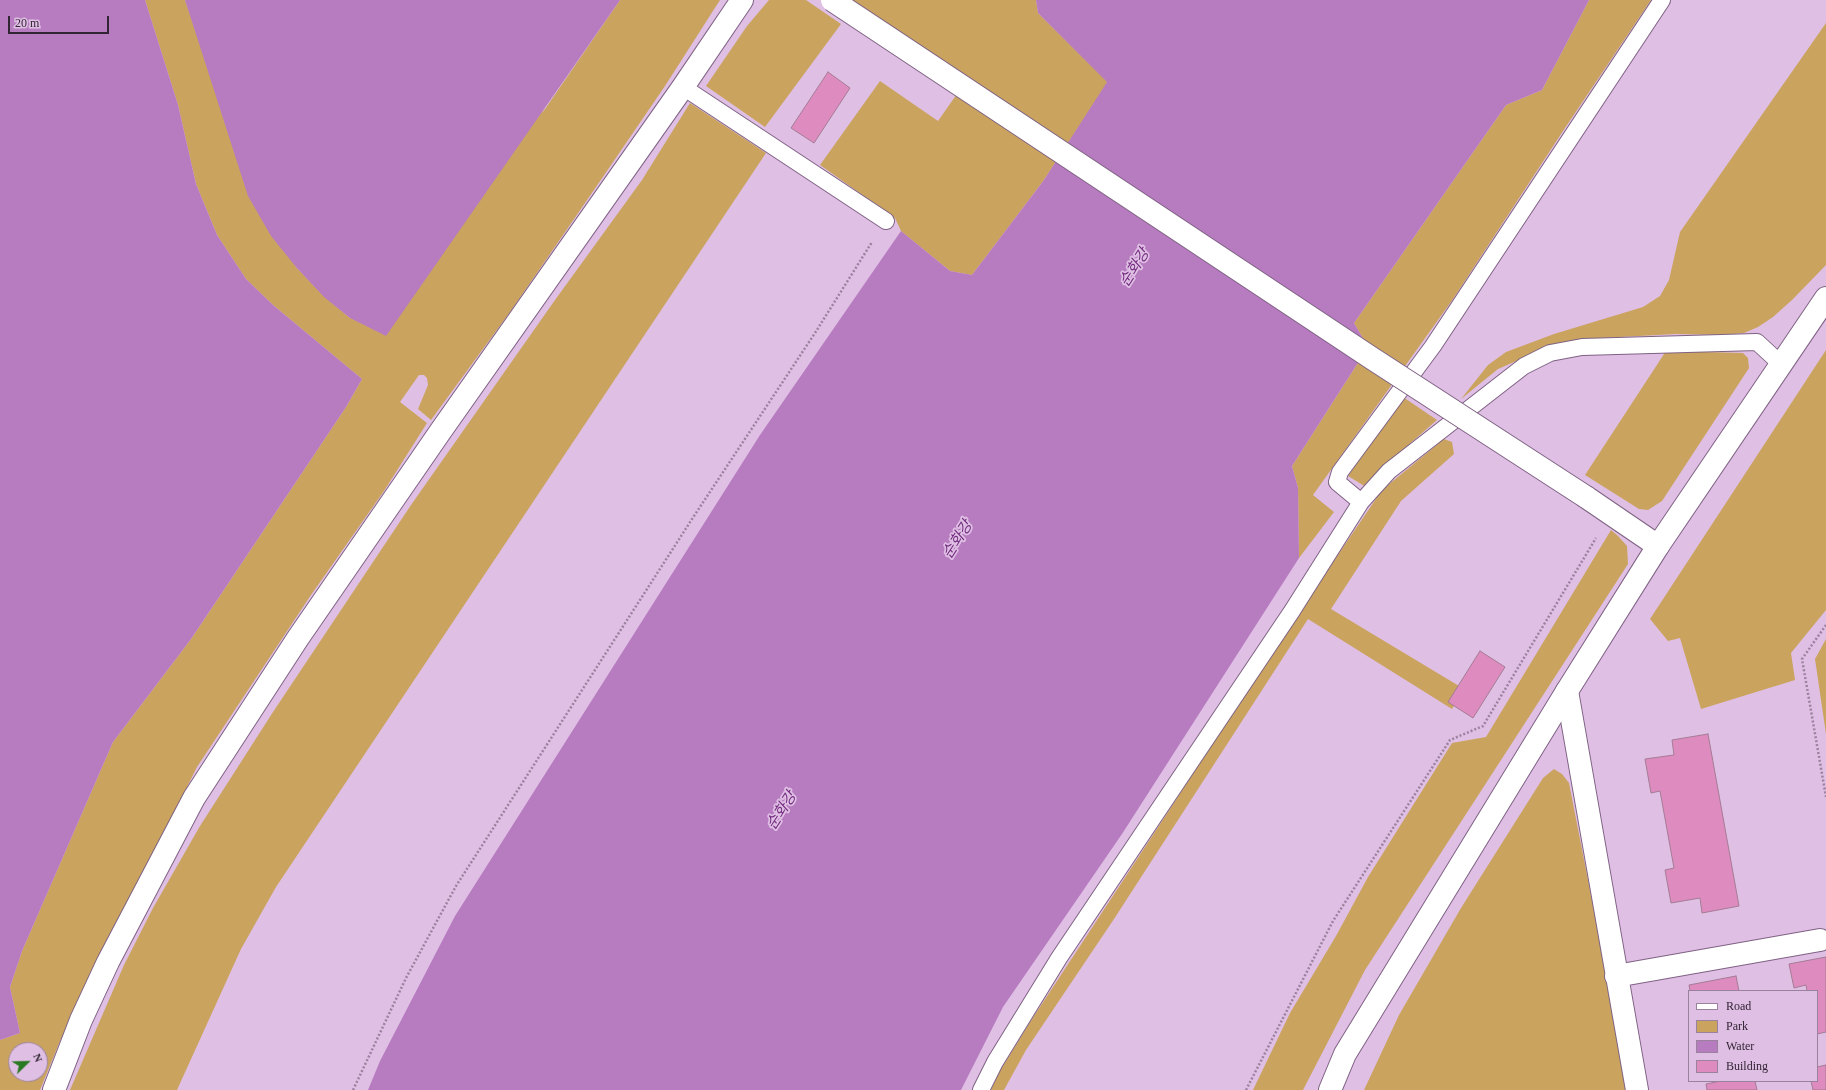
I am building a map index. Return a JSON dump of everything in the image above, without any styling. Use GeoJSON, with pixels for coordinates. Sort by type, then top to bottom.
{"type":"FeatureCollection","features":[{"type":"Feature","properties":{"kind":"street"},"geometry":{"type":"LineString","coordinates":[[54,1090],[81,1020],[108,962],[194,798],[298,638],[435,438],[683,87],[742,0]]}},
{"type":"Feature","properties":{"kind":"street"},"geometry":{"type":"LineString","coordinates":[[832,0],[1658,546]]}},
{"type":"Feature","properties":{"kind":"street"},"geometry":{"type":"LineString","coordinates":[[1330,1090],[1345,1054],[1567,690],[1658,546],[1826,298]]}},
{"type":"Feature","properties":{"kind":"street"},"geometry":{"type":"LineString","coordinates":[[1567,690],[1637,1090]]}},
{"type":"Feature","properties":{"kind":"street"},"geometry":{"type":"LineString","coordinates":[[1616,976],[1820,940]]}},
{"type":"Feature","properties":{"kind":"lane"},"geometry":{"type":"LineString","coordinates":[[1361,502],[1337,482],[1340,472],[1433,346],[1662,0]]}},
{"type":"Feature","properties":{"kind":"lane"},"geometry":{"type":"LineString","coordinates":[[683,87],[886,221]]}},
{"type":"Feature","properties":{"kind":"lane"},"geometry":{"type":"LineString","coordinates":[[981,1090],[995,1062],[1059,958],[1292,611],[1361,502],[1389,471],[1524,366],[1550,353],[1582,347],[1757,342],[1782,365]]}},
{"type":"Feature","properties":{"kind":"path"},"geometry":{"type":"LineString","coordinates":[[353,1090],[406,978],[456,886],[886,221]]}},
{"type":"Feature","properties":{"kind":"path"},"geometry":{"type":"LineString","coordinates":[[1246,1090],[1333,921],[1450,740],[1483,726],[1610,514]]}},
{"type":"Feature","properties":{"kind":"path"},"geometry":{"type":"LineString","coordinates":[[1826,625],[1802,658],[1826,797]]}},
{"type":"Feature","properties":{"kind":"green space"},"geometry":{"type":"Polygon","coordinates":[[[145,0],[185,0],[296,267],[325,297],[350,318],[545,109],[620,0],[720,0],[665,86],[594,190],[510,312],[431,420],[418,409],[428,385],[427,378],[424,375],[419,375],[400,402],[427,423],[384,491],[311,595],[197,767],[60,1041],[48,1070],[48,1042],[8,1042],[8,1082],[43,1082],[40,1090],[0,1090],[0,1040],[20,1033],[10,987],[22,951],[113,742],[191,639],[346,407],[362,379],[273,305],[246,279],[217,235],[196,184],[178,105],[145,0]]]}},
{"type":"Feature","properties":{"kind":"green space"},"geometry":{"type":"Polygon","coordinates":[[[769,0],[806,0],[841,24],[765,127],[706,86],[747,26],[769,0]]]}},
{"type":"Feature","properties":{"kind":"green space"},"geometry":{"type":"Polygon","coordinates":[[[837,0],[1036,0],[1038,13],[1108,82],[1044,180],[972,275],[950,271],[901,231],[895,218],[820,165],[880,81],[938,121],[959,91],[837,0]]]}},
{"type":"Feature","properties":{"kind":"green space"},"geometry":{"type":"Polygon","coordinates":[[[1589,0],[1651,0],[1453,299],[1313,495],[1334,512],[1299,558],[1298,488],[1292,466],[1368,347],[1354,323],[1506,105],[1542,90],[1589,0]]]}},
{"type":"Feature","properties":{"kind":"green space"},"geometry":{"type":"Polygon","coordinates":[[[1826,23],[1826,265],[1773,317],[1758,327],[1744,333],[1722,335],[1676,334],[1577,340],[1537,352],[1498,369],[1461,399],[1488,365],[1506,352],[1554,334],[1643,307],[1660,296],[1669,280],[1680,232],[1826,23]]]}},
{"type":"Feature","properties":{"kind":"green space"},"geometry":{"type":"Polygon","coordinates":[[[690,103],[766,153],[276,887],[241,949],[177,1090],[70,1090],[124,965],[153,908],[200,826],[273,712],[411,505],[555,300],[642,180],[690,103]]]}},
{"type":"Feature","properties":{"kind":"green space"},"geometry":{"type":"Polygon","coordinates":[[[1826,350],[1826,610],[1791,653],[1795,680],[1701,709],[1680,638],[1668,641],[1650,619],[1826,350]]]}},
{"type":"Feature","properties":{"kind":"green space"},"geometry":{"type":"Polygon","coordinates":[[[1666,351],[1743,353],[1748,358],[1749,368],[1662,501],[1648,510],[1639,509],[1585,475],[1666,351]]]}},
{"type":"Feature","properties":{"kind":"green space"},"geometry":{"type":"Polygon","coordinates":[[[1403,397],[1437,420],[1383,467],[1366,487],[1348,476],[1403,397]]]}},
{"type":"Feature","properties":{"kind":"green space"},"geometry":{"type":"Polygon","coordinates":[[[1444,439],[1452,442],[1454,454],[1401,501],[1331,609],[1464,689],[1452,709],[1308,619],[1114,919],[1026,1050],[1004,1090],[991,1090],[998,1074],[1032,1019],[1299,612],[1382,490],[1444,439]]]}},
{"type":"Feature","properties":{"kind":"green space"},"geometry":{"type":"Polygon","coordinates":[[[1611,530],[1627,546],[1628,564],[1365,970],[1303,1090],[1253,1090],[1290,1013],[1336,936],[1368,877],[1452,743],[1486,737],[1611,530]]]}},
{"type":"Feature","properties":{"kind":"green space"},"geometry":{"type":"Polygon","coordinates":[[[1826,639],[1826,734],[1815,659],[1826,639]]]}},
{"type":"Feature","properties":{"kind":"green space"},"geometry":{"type":"Polygon","coordinates":[[[1554,769],[1562,774],[1569,783],[1629,1090],[1364,1090],[1399,1015],[1461,908],[1543,778],[1554,769]]]}},
{"type":"Feature","properties":{"kind":"water"},"geometry":{"type":"Polygon","coordinates":[[[0,0],[145,0],[178,105],[196,184],[217,235],[246,279],[273,305],[362,379],[346,407],[191,639],[113,742],[22,951],[10,987],[20,1033],[0,1040],[0,0]]]}},
{"type":"Feature","properties":{"kind":"water"},"geometry":{"type":"Polygon","coordinates":[[[185,0],[620,0],[386,336],[350,318],[324,297],[296,267],[271,236],[248,196],[185,0]]]}},
{"type":"Feature","properties":{"kind":"water","name":"순화강"},"geometry":{"type":"Polygon","coordinates":[[[1036,0],[1589,0],[1542,90],[1506,105],[1354,323],[1368,347],[1292,466],[1298,488],[1299,558],[1122,834],[1003,1007],[961,1090],[368,1090],[380,1061],[455,916],[760,435],[901,231],[950,271],[972,275],[1044,180],[1107,82],[1038,13],[1036,0]]]}},
{"type":"Feature","properties":{"kind":"building"},"geometry":{"type":"Polygon","coordinates":[[[828,72],[850,88],[814,143],[791,128],[828,72]]]}},
{"type":"Feature","properties":{"kind":"building"},"geometry":{"type":"Polygon","coordinates":[[[1480,651],[1505,667],[1473,718],[1448,702],[1480,651]]]}},
{"type":"Feature","properties":{"kind":"building"},"geometry":{"type":"Polygon","coordinates":[[[1708,734],[1739,906],[1702,913],[1700,898],[1671,903],[1665,870],[1674,868],[1660,791],[1651,793],[1645,759],[1674,755],[1672,740],[1708,734]]]}},
{"type":"Feature","properties":{"kind":"building"},"geometry":{"type":"Polygon","coordinates":[[[1826,957],[1826,1032],[1818,1034],[1818,990],[1807,990],[1806,985],[1794,988],[1789,964],[1826,957]]]}},
{"type":"Feature","properties":{"kind":"building"},"geometry":{"type":"Polygon","coordinates":[[[1736,976],[1739,990],[1690,990],[1689,985],[1736,976]]]}},
{"type":"Feature","properties":{"kind":"building"},"geometry":{"type":"Polygon","coordinates":[[[1826,1065],[1826,1090],[1813,1090],[1811,1082],[1818,1082],[1818,1067],[1826,1065]]]}},
{"type":"Feature","properties":{"kind":"building"},"geometry":{"type":"Polygon","coordinates":[[[1716,1082],[1755,1082],[1757,1090],[1707,1090],[1706,1084],[1716,1082]]]}}]}
